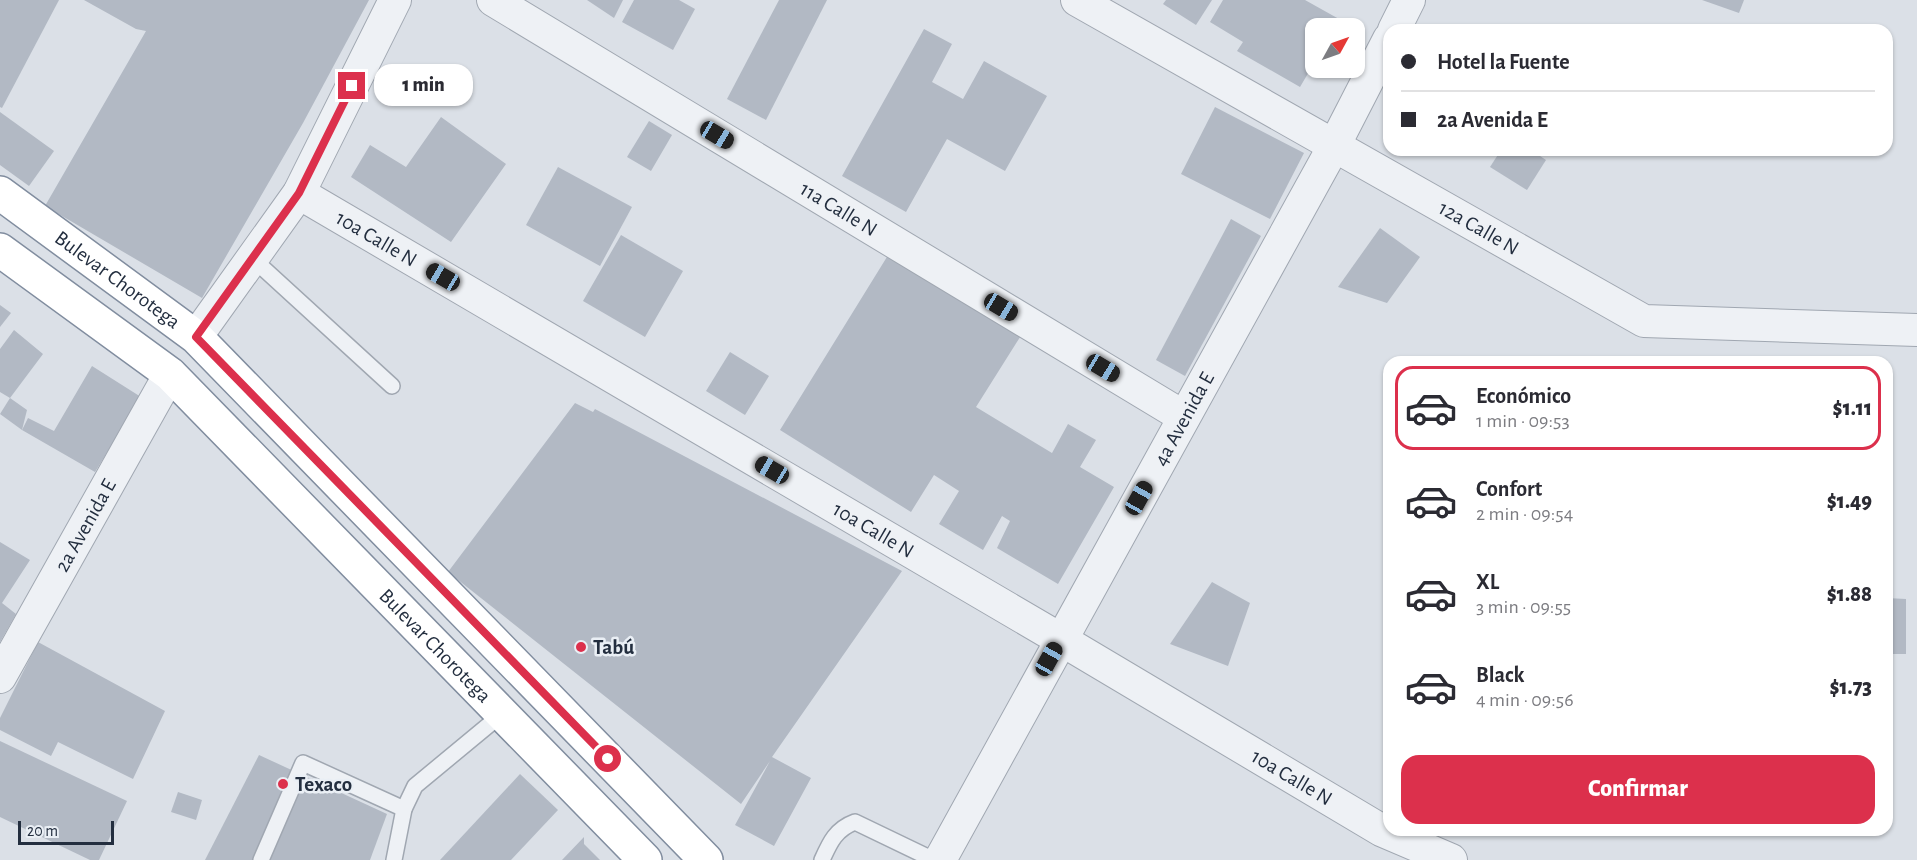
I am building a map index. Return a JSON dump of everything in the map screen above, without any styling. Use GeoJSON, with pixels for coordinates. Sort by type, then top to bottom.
{"type":"FeatureCollection","features":[{"type":"Feature","properties":{"kind":"highway","name":"Bulevar Chorotega"},"geometry":{"type":"LineString","coordinates":[[0,193],[196,337],[706,860]]}},
{"type":"Feature","properties":{"kind":"highway"},"geometry":{"type":"LineString","coordinates":[[3,252],[32,217]]}},
{"type":"Feature","properties":{"kind":"highway","name":"Bulevar Chorotega"},"geometry":{"type":"LineString","coordinates":[[3,252],[170,374],[645,860]]}},
{"type":"Feature","properties":{"kind":"street"},"geometry":{"type":"LineString","coordinates":[[196,337],[299,193],[395,0]]}},
{"type":"Feature","properties":{"kind":"street","name":"11a Calle N"},"geometry":{"type":"LineString","coordinates":[[493,0],[1184,417]]}},
{"type":"Feature","properties":{"kind":"street","name":"12a Calle N"},"geometry":{"type":"LineString","coordinates":[[1077,0],[1644,321],[1917,330]]}},
{"type":"Feature","properties":{"kind":"street"},"geometry":{"type":"LineString","coordinates":[[1397,24],[1409,0]]}},
{"type":"Feature","properties":{"kind":"street","name":"4a Avenida E"},"geometry":{"type":"LineString","coordinates":[[940,860],[1334,146],[1383,51]]}},
{"type":"Feature","properties":{"kind":"street","name":"10a Calle N"},"geometry":{"type":"LineString","coordinates":[[299,193],[1383,831]]}},
{"type":"Feature","properties":{"kind":"street","name":"2a Avenida E"},"geometry":{"type":"LineString","coordinates":[[0,677],[170,374]]}},
{"type":"Feature","properties":{"kind":"street","name":"10a Calle N"},"geometry":{"type":"LineString","coordinates":[[1395,836],[1451,860]]}},
{"type":"Feature","properties":{"kind":"lane"},"geometry":{"type":"LineString","coordinates":[[252,258],[392,386]]}},
{"type":"Feature","properties":{"kind":"lane"},"geometry":{"type":"LineString","coordinates":[[394,860],[404,809],[415,786],[502,714]]}},
{"type":"Feature","properties":{"kind":"lane"},"geometry":{"type":"LineString","coordinates":[[261,860],[303,763],[404,809]]}},
{"type":"Feature","properties":{"kind":"lane"},"geometry":{"type":"LineString","coordinates":[[822,860],[831,839],[842,827],[855,822],[934,860]]}},
{"type":"Feature","properties":{"kind":"building"},"geometry":{"type":"Polygon","coordinates":[[[0,0],[59,0],[2,108],[0,107],[0,0]]]}},
{"type":"Feature","properties":{"kind":"building"},"geometry":{"type":"Polygon","coordinates":[[[84,0],[369,0],[303,123],[202,298],[45,206],[146,31],[136,29],[84,0]]]}},
{"type":"Feature","properties":{"kind":"building"},"geometry":{"type":"Polygon","coordinates":[[[587,0],[623,0],[614,18],[587,0]]]}},
{"type":"Feature","properties":{"kind":"building"},"geometry":{"type":"Polygon","coordinates":[[[634,0],[679,0],[695,9],[673,50],[622,22],[634,0]]]}},
{"type":"Feature","properties":{"kind":"building"},"geometry":{"type":"Polygon","coordinates":[[[779,0],[827,0],[766,120],[727,99],[779,0]]]}},
{"type":"Feature","properties":{"kind":"building"},"geometry":{"type":"Polygon","coordinates":[[[1166,0],[1212,0],[1196,25],[1163,4],[1166,0]]]}},
{"type":"Feature","properties":{"kind":"building"},"geometry":{"type":"Polygon","coordinates":[[[1223,0],[1305,0],[1337,18],[1305,18],[1305,78],[1300,87],[1237,51],[1243,42],[1210,22],[1223,0]]]}},
{"type":"Feature","properties":{"kind":"building"},"geometry":{"type":"Polygon","coordinates":[[[1702,0],[1744,0],[1739,13],[1702,0]]]}},
{"type":"Feature","properties":{"kind":"building"},"geometry":{"type":"Polygon","coordinates":[[[924,29],[952,44],[932,82],[963,99],[984,61],[1047,96],[1005,171],[947,139],[906,212],[842,176],[924,29]]]}},
{"type":"Feature","properties":{"kind":"building"},"geometry":{"type":"Polygon","coordinates":[[[1215,107],[1304,153],[1270,219],[1181,174],[1215,107]]]}},
{"type":"Feature","properties":{"kind":"building"},"geometry":{"type":"Polygon","coordinates":[[[0,112],[54,151],[29,186],[0,165],[0,112]]]}},
{"type":"Feature","properties":{"kind":"building"},"geometry":{"type":"Polygon","coordinates":[[[441,117],[506,164],[451,242],[351,177],[370,145],[406,167],[441,117]]]}},
{"type":"Feature","properties":{"kind":"building"},"geometry":{"type":"Polygon","coordinates":[[[649,121],[672,135],[651,171],[627,157],[649,121]]]}},
{"type":"Feature","properties":{"kind":"building"},"geometry":{"type":"Polygon","coordinates":[[[1497,156],[1540,156],[1546,160],[1527,190],[1490,167],[1497,156]]]}},
{"type":"Feature","properties":{"kind":"building"},"geometry":{"type":"Polygon","coordinates":[[[558,167],[632,207],[600,266],[526,225],[558,167]]]}},
{"type":"Feature","properties":{"kind":"building"},"geometry":{"type":"Polygon","coordinates":[[[1231,219],[1261,236],[1185,376],[1156,360],[1231,219]]]}},
{"type":"Feature","properties":{"kind":"building"},"geometry":{"type":"Polygon","coordinates":[[[1380,228],[1420,257],[1387,303],[1338,287],[1380,228]]]}},
{"type":"Feature","properties":{"kind":"building"},"geometry":{"type":"Polygon","coordinates":[[[621,235],[683,271],[645,337],[583,301],[621,235]]]}},
{"type":"Feature","properties":{"kind":"building"},"geometry":{"type":"Polygon","coordinates":[[[890,252],[1022,334],[976,407],[1052,453],[1068,424],[1096,440],[1080,467],[1114,487],[1058,584],[997,548],[1010,521],[1002,516],[983,550],[939,524],[959,491],[934,475],[911,512],[780,430],[890,252]]]}},
{"type":"Feature","properties":{"kind":"building"},"geometry":{"type":"Polygon","coordinates":[[[0,305],[11,313],[0,327],[0,305]]]}},
{"type":"Feature","properties":{"kind":"building"},"geometry":{"type":"Polygon","coordinates":[[[14,330],[43,354],[10,398],[0,392],[0,349],[14,330]]]}},
{"type":"Feature","properties":{"kind":"building"},"geometry":{"type":"Polygon","coordinates":[[[730,352],[769,376],[745,415],[706,391],[730,352]]]}},
{"type":"Feature","properties":{"kind":"building"},"geometry":{"type":"Polygon","coordinates":[[[92,366],[141,397],[95,472],[22,430],[28,418],[54,431],[92,366]]]}},
{"type":"Feature","properties":{"kind":"building"},"geometry":{"type":"Polygon","coordinates":[[[10,398],[27,410],[22,430],[0,414],[10,398]]]}},
{"type":"Feature","properties":{"kind":"building"},"geometry":{"type":"Polygon","coordinates":[[[575,403],[593,412],[595,409],[902,571],[772,757],[811,778],[774,846],[735,825],[770,761],[741,804],[448,572],[575,403]]]}},
{"type":"Feature","properties":{"kind":"building"},"geometry":{"type":"Polygon","coordinates":[[[0,542],[30,560],[2,603],[16,614],[0,642],[0,542]]]}},
{"type":"Feature","properties":{"kind":"building"},"geometry":{"type":"Polygon","coordinates":[[[1212,582],[1250,603],[1228,666],[1170,644],[1212,582]]]}},
{"type":"Feature","properties":{"kind":"building"},"geometry":{"type":"Polygon","coordinates":[[[1893,598],[1906,599],[1906,654],[1893,654],[1893,598]]]}},
{"type":"Feature","properties":{"kind":"building"},"geometry":{"type":"Polygon","coordinates":[[[38,642],[165,711],[133,779],[58,742],[51,756],[0,730],[0,718],[38,642]]]}},
{"type":"Feature","properties":{"kind":"building"},"geometry":{"type":"Polygon","coordinates":[[[0,741],[127,801],[99,860],[90,860],[0,817],[0,741]]]}},
{"type":"Feature","properties":{"kind":"building","name":"Texaco"},"geometry":{"type":"Polygon","coordinates":[[[259,755],[387,814],[370,860],[205,860],[259,755]]]}},
{"type":"Feature","properties":{"kind":"building"},"geometry":{"type":"Polygon","coordinates":[[[520,774],[558,810],[511,860],[440,860],[520,774]]]}},
{"type":"Feature","properties":{"kind":"building"},"geometry":{"type":"Polygon","coordinates":[[[178,792],[202,800],[196,820],[171,812],[178,792]]]}},
{"type":"Feature","properties":{"kind":"building"},"geometry":{"type":"Polygon","coordinates":[[[584,837],[584,844],[600,860],[562,860],[584,837]]]}},
{"type":"Feature","properties":{"kind":"place","name":"Tabú"},"geometry":{"type":"Point","coordinates":[581,647]}},
{"type":"Feature","properties":{"kind":"place","name":"Texaco"},"geometry":{"type":"Point","coordinates":[283,784]}},
{"type":"Feature","properties":{"kind":"route"},"geometry":{"type":"LineString","coordinates":[[352,86],[299,193],[196,337],[608,759]]}}]}
